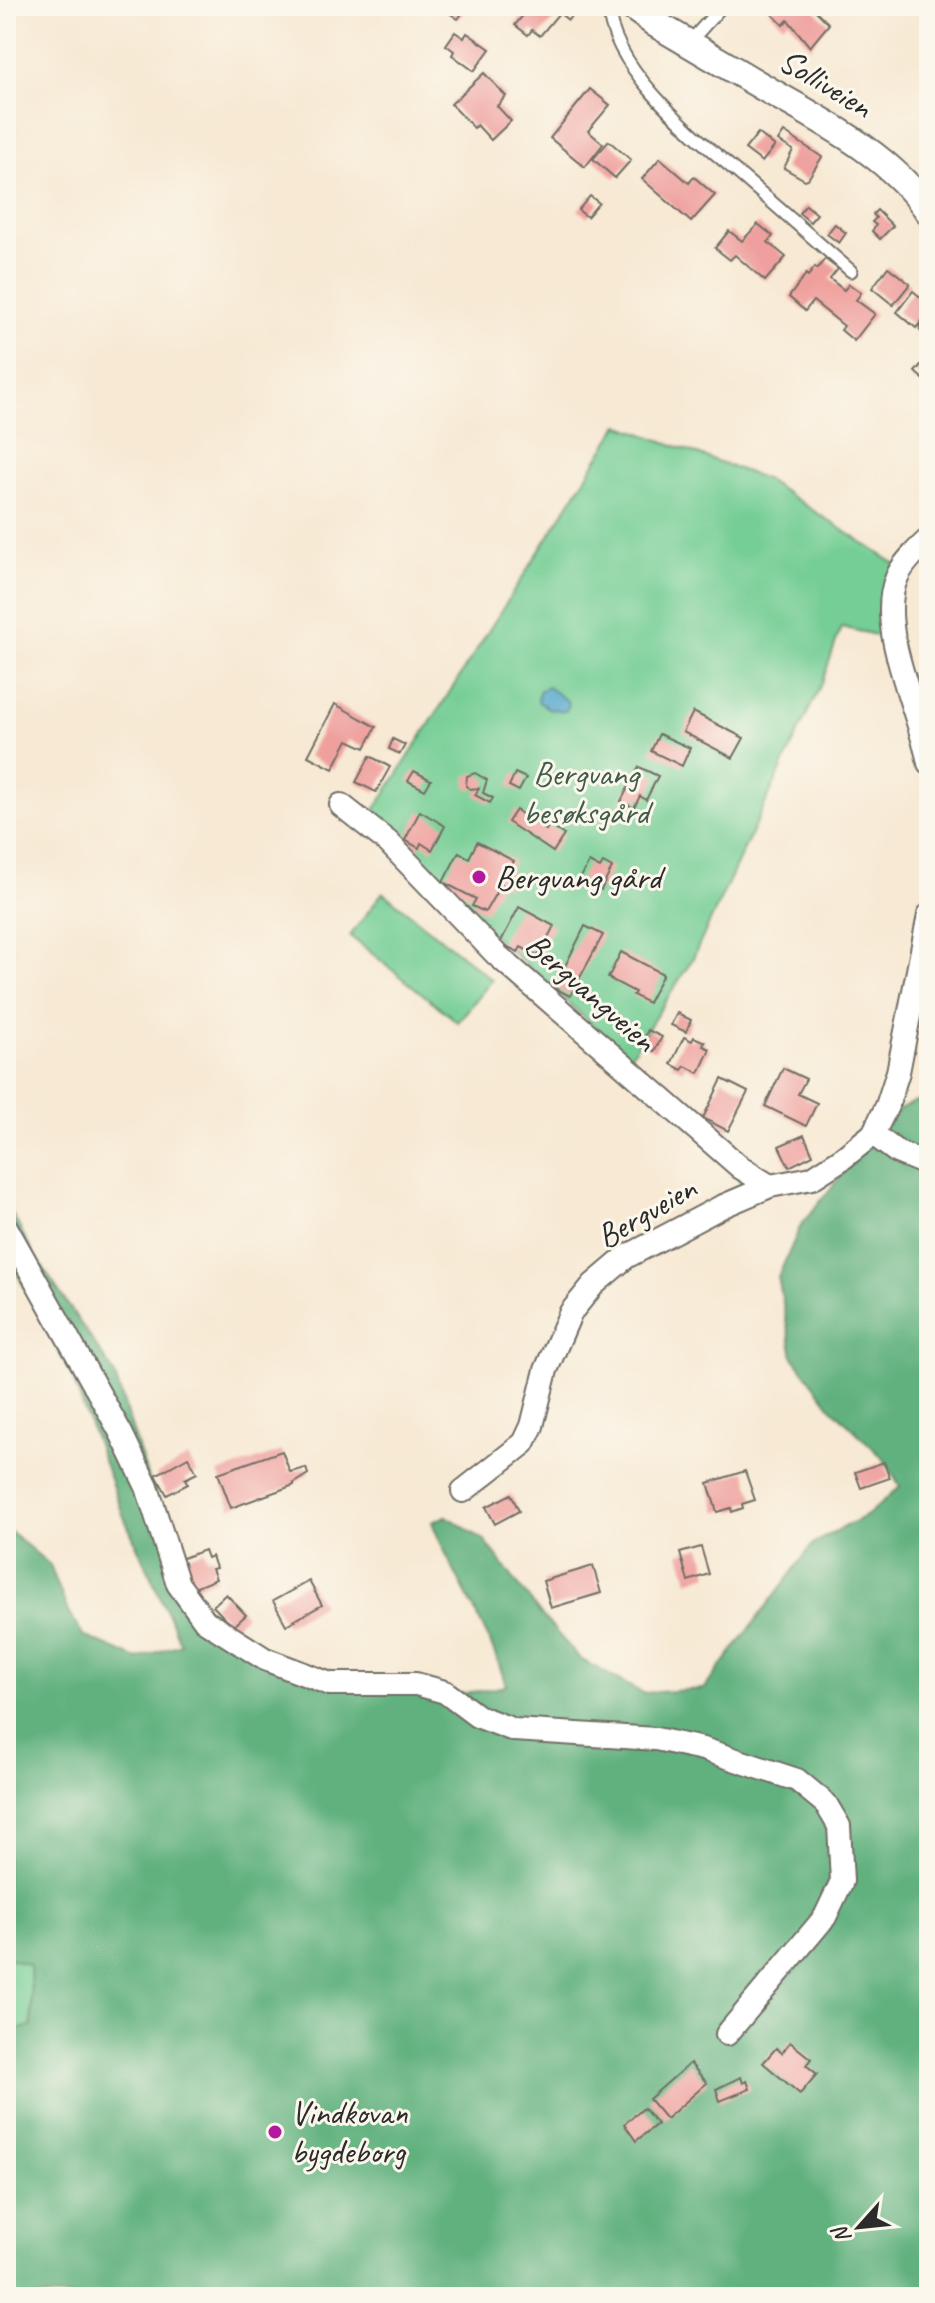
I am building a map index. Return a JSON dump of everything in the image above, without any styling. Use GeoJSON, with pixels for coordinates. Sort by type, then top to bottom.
{"type":"FeatureCollection","features":[{"type":"Feature","properties":{"kind":"street","name":"Solliveien"},"geometry":{"type":"LineString","coordinates":[[631,6],[688,44],[870,152],[924,195]]}},
{"type":"Feature","properties":{"kind":"street"},"geometry":{"type":"LineString","coordinates":[[929,539],[898,576],[890,604],[892,635],[929,763]]}},
{"type":"Feature","properties":{"kind":"street","name":"Bergvangveien"},"geometry":{"type":"LineString","coordinates":[[341,805],[388,842],[497,955],[741,1168],[770,1186]]}},
{"type":"Feature","properties":{"kind":"street","name":"Bergveien"},"geometry":{"type":"LineString","coordinates":[[463,1491],[524,1443],[532,1426],[546,1370],[571,1312],[593,1285],[626,1257],[721,1207],[770,1186],[812,1178],[873,1134],[887,1106],[898,1072],[929,915]]}},
{"type":"Feature","properties":{"kind":"street"},"geometry":{"type":"LineString","coordinates":[[873,1134],[897,1152],[929,1165]]}},
{"type":"Feature","properties":{"kind":"street"},"geometry":{"type":"LineString","coordinates":[[6,1227],[121,1433],[147,1487],[178,1584],[205,1621],[265,1659],[330,1684],[416,1684],[445,1692],[477,1716],[514,1730],[656,1739],[703,1749],[797,1780],[826,1804],[839,1826],[842,1881],[825,1917],[727,2034]]}},
{"type":"Feature","properties":{"kind":"lane"},"geometry":{"type":"LineString","coordinates":[[608,6],[615,32],[628,58],[670,114],[851,271]]}},
{"type":"Feature","properties":{"kind":"lane"},"geometry":{"type":"LineString","coordinates":[[688,44],[722,6]]}},
{"type":"Feature","properties":{"kind":"green space","name":"Bergvang besøksgård"},"geometry":{"type":"Polygon","coordinates":[[[619,425],[765,479],[895,564],[884,637],[841,627],[823,680],[692,960],[629,1058],[368,821],[619,425]]]}},
{"type":"Feature","properties":{"kind":"green space"},"geometry":{"type":"Polygon","coordinates":[[[383,892],[492,980],[458,1022],[350,936],[383,892]]]}},
{"type":"Feature","properties":{"kind":"green space"},"geometry":{"type":"Polygon","coordinates":[[[916,1101],[929,1104],[929,2297],[6,2297],[6,2032],[32,2026],[30,1965],[6,1957],[6,1528],[50,1565],[68,1612],[84,1636],[137,1659],[181,1644],[124,1517],[72,1377],[6,1253],[6,1177],[10,1210],[33,1253],[114,1373],[182,1584],[206,1615],[306,1677],[465,1694],[506,1686],[491,1644],[432,1522],[446,1516],[484,1540],[543,1617],[580,1659],[642,1693],[704,1689],[814,1543],[869,1514],[900,1486],[884,1459],[831,1407],[793,1357],[778,1277],[801,1225],[891,1114],[916,1101]]]}},
{"type":"Feature","properties":{"kind":"green space"},"geometry":{"type":"Polygon","coordinates":[[[6,1957],[30,1965],[32,2027],[6,2032],[6,1957]]]}},
{"type":"Feature","properties":{"kind":"water"},"geometry":{"type":"Polygon","coordinates":[[[548,687],[567,701],[566,711],[550,709],[538,702],[539,691],[548,687]]]}},
{"type":"Feature","properties":{"kind":"building"},"geometry":{"type":"Polygon","coordinates":[[[439,6],[468,6],[458,19],[439,6]]]}},
{"type":"Feature","properties":{"kind":"building"},"geometry":{"type":"Polygon","coordinates":[[[527,6],[577,8],[568,20],[559,13],[540,36],[532,30],[528,35],[515,25],[529,8],[527,6]]]}},
{"type":"Feature","properties":{"kind":"building"},"geometry":{"type":"Polygon","coordinates":[[[775,6],[811,6],[829,24],[810,47],[788,20],[783,25],[769,11],[775,6]]]}},
{"type":"Feature","properties":{"kind":"building"},"geometry":{"type":"Polygon","coordinates":[[[455,32],[464,38],[467,33],[490,49],[474,71],[452,55],[454,51],[446,45],[455,32]]]}},
{"type":"Feature","properties":{"kind":"building"},"geometry":{"type":"Polygon","coordinates":[[[484,73],[506,96],[497,106],[511,121],[491,140],[477,125],[474,128],[451,104],[484,73]]]}},
{"type":"Feature","properties":{"kind":"building"},"geometry":{"type":"Polygon","coordinates":[[[590,89],[610,105],[588,131],[603,144],[585,167],[550,138],[590,89]]]}},
{"type":"Feature","properties":{"kind":"building"},"geometry":{"type":"Polygon","coordinates":[[[784,132],[822,157],[808,179],[784,168],[793,150],[778,141],[784,132]]]}},
{"type":"Feature","properties":{"kind":"building"},"geometry":{"type":"Polygon","coordinates":[[[758,133],[775,146],[762,162],[745,149],[758,133]]]}},
{"type":"Feature","properties":{"kind":"building"},"geometry":{"type":"Polygon","coordinates":[[[609,141],[631,160],[615,178],[593,159],[609,141]]]}},
{"type":"Feature","properties":{"kind":"building"},"geometry":{"type":"Polygon","coordinates":[[[660,158],[689,183],[694,177],[715,195],[691,222],[642,179],[660,158]]]}},
{"type":"Feature","properties":{"kind":"building"},"geometry":{"type":"Polygon","coordinates":[[[590,196],[599,203],[587,217],[578,210],[590,196]]]}},
{"type":"Feature","properties":{"kind":"building"},"geometry":{"type":"Polygon","coordinates":[[[806,205],[817,214],[810,222],[799,213],[806,205]]]}},
{"type":"Feature","properties":{"kind":"building"},"geometry":{"type":"Polygon","coordinates":[[[877,210],[893,226],[880,239],[872,231],[876,225],[872,222],[876,218],[873,214],[877,210]]]}},
{"type":"Feature","properties":{"kind":"building"},"geometry":{"type":"Polygon","coordinates":[[[758,224],[773,236],[768,242],[786,257],[765,281],[735,255],[730,260],[715,248],[729,231],[742,241],[758,224]]]}},
{"type":"Feature","properties":{"kind":"building"},"geometry":{"type":"Polygon","coordinates":[[[835,224],[846,233],[839,243],[827,234],[835,224]]]}},
{"type":"Feature","properties":{"kind":"building"},"geometry":{"type":"Polygon","coordinates":[[[825,259],[838,269],[830,279],[844,290],[849,284],[861,293],[856,300],[875,314],[854,341],[841,330],[844,326],[813,301],[805,311],[789,297],[806,274],[808,276],[815,267],[817,269],[825,259]]]}},
{"type":"Feature","properties":{"kind":"building"},"geometry":{"type":"Polygon","coordinates":[[[888,267],[910,284],[893,305],[872,288],[888,267]]]}},
{"type":"Feature","properties":{"kind":"building"},"geometry":{"type":"Polygon","coordinates":[[[913,291],[929,304],[929,313],[916,328],[897,312],[913,291]]]}},
{"type":"Feature","properties":{"kind":"building"},"geometry":{"type":"Polygon","coordinates":[[[929,355],[929,384],[915,372],[929,355]]]}},
{"type":"Feature","properties":{"kind":"building"},"geometry":{"type":"Polygon","coordinates":[[[335,704],[376,727],[365,748],[348,740],[333,769],[308,756],[335,704]]]}},
{"type":"Feature","properties":{"kind":"building"},"geometry":{"type":"Polygon","coordinates":[[[693,712],[744,738],[733,758],[683,732],[693,712]]]}},
{"type":"Feature","properties":{"kind":"building"},"geometry":{"type":"Polygon","coordinates":[[[659,734],[690,748],[682,766],[651,751],[659,734]]]}},
{"type":"Feature","properties":{"kind":"building"},"geometry":{"type":"Polygon","coordinates":[[[393,739],[405,745],[400,754],[389,749],[393,739]]]}},
{"type":"Feature","properties":{"kind":"building"},"geometry":{"type":"Polygon","coordinates":[[[370,756],[390,767],[376,792],[356,782],[370,756]]]}},
{"type":"Feature","properties":{"kind":"building"},"geometry":{"type":"Polygon","coordinates":[[[639,767],[658,776],[646,800],[640,796],[634,808],[621,801],[639,767]]]}},
{"type":"Feature","properties":{"kind":"building"},"geometry":{"type":"Polygon","coordinates":[[[414,771],[431,780],[425,790],[408,781],[414,771]]]}},
{"type":"Feature","properties":{"kind":"building"},"geometry":{"type":"Polygon","coordinates":[[[475,773],[487,780],[483,793],[493,798],[490,803],[475,795],[479,788],[466,786],[467,776],[475,773]]]}},
{"type":"Feature","properties":{"kind":"building"},"geometry":{"type":"Polygon","coordinates":[[[515,773],[526,778],[519,791],[509,786],[515,773]]]}},
{"type":"Feature","properties":{"kind":"building"},"geometry":{"type":"Polygon","coordinates":[[[516,810],[546,830],[549,825],[564,835],[553,852],[508,822],[516,810]]]}},
{"type":"Feature","properties":{"kind":"building"},"geometry":{"type":"Polygon","coordinates":[[[420,811],[445,826],[432,850],[421,843],[419,848],[405,840],[420,811]]]}},
{"type":"Feature","properties":{"kind":"building","name":"Bergvang gård"},"geometry":{"type":"Polygon","coordinates":[[[477,842],[514,861],[508,872],[513,874],[506,887],[501,884],[485,912],[472,906],[476,899],[443,882],[459,852],[469,858],[477,842]]]}},
{"type":"Feature","properties":{"kind":"building"},"geometry":{"type":"Polygon","coordinates":[[[589,862],[600,868],[603,863],[612,868],[601,890],[580,879],[589,862]]]}},
{"type":"Feature","properties":{"kind":"building"},"geometry":{"type":"Polygon","coordinates":[[[519,907],[554,926],[538,956],[521,947],[518,952],[500,943],[519,907]]]}},
{"type":"Feature","properties":{"kind":"building"},"geometry":{"type":"Polygon","coordinates":[[[585,926],[603,935],[570,996],[554,988],[585,926]]]}},
{"type":"Feature","properties":{"kind":"building"},"geometry":{"type":"Polygon","coordinates":[[[621,952],[663,974],[648,1003],[633,995],[635,992],[608,978],[621,952]]]}},
{"type":"Feature","properties":{"kind":"building"},"geometry":{"type":"Polygon","coordinates":[[[677,1013],[691,1020],[686,1032],[671,1025],[677,1013]]]}},
{"type":"Feature","properties":{"kind":"building"},"geometry":{"type":"Polygon","coordinates":[[[648,1030],[662,1037],[654,1051],[641,1043],[648,1030]]]}},
{"type":"Feature","properties":{"kind":"building"},"geometry":{"type":"Polygon","coordinates":[[[684,1037],[705,1042],[703,1046],[710,1049],[699,1073],[671,1064],[684,1037]]]}},
{"type":"Feature","properties":{"kind":"building"},"geometry":{"type":"Polygon","coordinates":[[[783,1068],[806,1079],[798,1094],[817,1103],[806,1126],[765,1106],[783,1068]]]}},
{"type":"Feature","properties":{"kind":"building"},"geometry":{"type":"Polygon","coordinates":[[[722,1079],[748,1092],[728,1131],[703,1118],[722,1079]]]}},
{"type":"Feature","properties":{"kind":"building"},"geometry":{"type":"Polygon","coordinates":[[[804,1135],[813,1155],[789,1167],[779,1146],[804,1135]]]}},
{"type":"Feature","properties":{"kind":"building"},"geometry":{"type":"Polygon","coordinates":[[[282,1451],[290,1472],[306,1468],[308,1474],[294,1485],[231,1508],[218,1473],[282,1451]]]}},
{"type":"Feature","properties":{"kind":"building"},"geometry":{"type":"Polygon","coordinates":[[[188,1457],[197,1473],[185,1479],[188,1484],[167,1495],[156,1475],[188,1457]]]}},
{"type":"Feature","properties":{"kind":"building"},"geometry":{"type":"Polygon","coordinates":[[[884,1462],[890,1478],[861,1488],[855,1472],[884,1462]]]}},
{"type":"Feature","properties":{"kind":"building"},"geometry":{"type":"Polygon","coordinates":[[[745,1471],[755,1500],[742,1504],[743,1508],[732,1512],[731,1508],[717,1512],[708,1483],[745,1471]]]}},
{"type":"Feature","properties":{"kind":"building"},"geometry":{"type":"Polygon","coordinates":[[[511,1494],[519,1511],[495,1524],[486,1507],[511,1494]]]}},
{"type":"Feature","properties":{"kind":"building"},"geometry":{"type":"Polygon","coordinates":[[[701,1547],[709,1574],[688,1581],[680,1553],[701,1547]]]}},
{"type":"Feature","properties":{"kind":"building"},"geometry":{"type":"Polygon","coordinates":[[[204,1550],[207,1558],[212,1556],[216,1579],[192,1589],[180,1559],[204,1550]]]}},
{"type":"Feature","properties":{"kind":"building"},"geometry":{"type":"Polygon","coordinates":[[[593,1566],[601,1593],[551,1608],[543,1581],[593,1566]]]}},
{"type":"Feature","properties":{"kind":"building"},"geometry":{"type":"Polygon","coordinates":[[[309,1581],[322,1605],[286,1625],[273,1601],[309,1581]]]}},
{"type":"Feature","properties":{"kind":"building"},"geometry":{"type":"Polygon","coordinates":[[[226,1594],[246,1615],[233,1627],[213,1606],[226,1594]]]}},
{"type":"Feature","properties":{"kind":"building"},"geometry":{"type":"Polygon","coordinates":[[[790,2042],[811,2059],[806,2065],[817,2074],[800,2094],[763,2063],[776,2048],[782,2053],[790,2042]]]}},
{"type":"Feature","properties":{"kind":"building"},"geometry":{"type":"Polygon","coordinates":[[[690,2063],[707,2083],[666,2119],[649,2099],[690,2063]]]}},
{"type":"Feature","properties":{"kind":"building"},"geometry":{"type":"Polygon","coordinates":[[[741,2077],[750,2089],[720,2101],[716,2089],[741,2077]]]}},
{"type":"Feature","properties":{"kind":"building"},"geometry":{"type":"Polygon","coordinates":[[[644,2108],[657,2124],[636,2141],[624,2124],[644,2108]]]}},
{"type":"Feature","properties":{"kind":"waterway"},"geometry":{"type":"LineString","coordinates":[[925,2061],[929,2057]]}},
{"type":"Feature","properties":{"kind":"place","name":"Bergvang gård"},"geometry":{"type":"Point","coordinates":[479,877]}},
{"type":"Feature","properties":{"kind":"place","name":"Vindkovan bygdeborg"},"geometry":{"type":"Point","coordinates":[275,2132]}}]}
